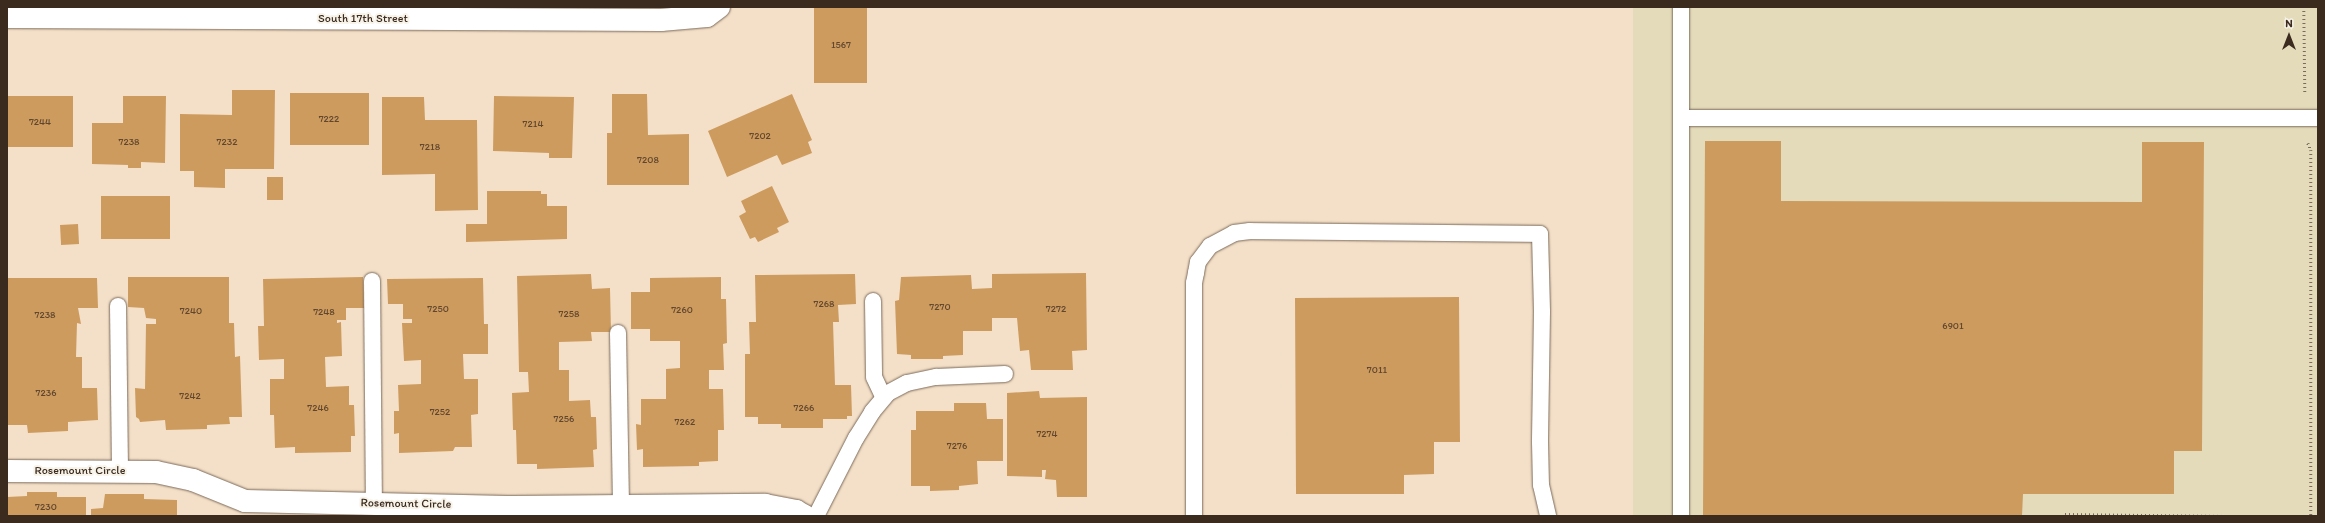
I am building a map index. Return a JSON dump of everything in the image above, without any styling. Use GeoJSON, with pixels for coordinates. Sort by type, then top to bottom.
{"type":"FeatureCollection","features":[{"type":"Feature","properties":{"kind":"street","name":"South 17th Street"},"geometry":{"type":"LineString","coordinates":[[7,17],[263,13],[661,20],[699,17],[718,8]]}},
{"type":"Feature","properties":{"kind":"street","name":"Rosemount Circle"},"geometry":{"type":"LineString","coordinates":[[7,471],[156,472],[193,480],[238,508],[383,508],[545,511],[621,506],[679,511],[766,505],[796,511],[804,516]]}},
{"type":"Feature","properties":{"kind":"lane"},"geometry":{"type":"LineString","coordinates":[[1681,7],[1681,516]]}},
{"type":"Feature","properties":{"kind":"lane"},"geometry":{"type":"LineString","coordinates":[[1681,118],[2311,118]]}},
{"type":"Feature","properties":{"kind":"lane"},"geometry":{"type":"LineString","coordinates":[[1194,516],[1194,283],[1198,262],[1210,246],[1234,233],[1250,231],[1540,234],[1542,312],[1540,442],[1541,485],[1548,516]]}},
{"type":"Feature","properties":{"kind":"lane"},"geometry":{"type":"LineString","coordinates":[[372,281],[383,508]]}},
{"type":"Feature","properties":{"kind":"lane"},"geometry":{"type":"LineString","coordinates":[[873,301],[874,377],[884,398]]}},
{"type":"Feature","properties":{"kind":"lane"},"geometry":{"type":"LineString","coordinates":[[118,306],[120,472]]}},
{"type":"Feature","properties":{"kind":"lane"},"geometry":{"type":"LineString","coordinates":[[618,333],[621,506]]}},
{"type":"Feature","properties":{"kind":"lane"},"geometry":{"type":"LineString","coordinates":[[816,516],[856,438],[872,412],[888,393],[908,383],[936,377],[1005,374]]}},
{"type":"Feature","properties":{"kind":"path"},"geometry":{"type":"LineString","coordinates":[[2304,7],[2311,118],[2305,137],[2311,150],[2311,516]]}},
{"type":"Feature","properties":{"kind":"path"},"geometry":{"type":"LineString","coordinates":[[2065,516],[2065,514],[2226,516]]}},
{"type":"Feature","properties":{"kind":"shaded area"},"geometry":{"type":"Polygon","coordinates":[[[1633,7],[2318,7],[2318,516],[1633,516],[1633,7]]]}},
{"type":"Feature","properties":{"kind":"building"},"geometry":{"type":"Polygon","coordinates":[[[814,7],[867,7],[867,83],[814,83],[814,7]]]}},
{"type":"Feature","properties":{"kind":"building"},"geometry":{"type":"Polygon","coordinates":[[[232,90],[275,90],[274,169],[225,169],[225,188],[194,187],[194,171],[180,171],[180,114],[232,115],[232,90]]]}},
{"type":"Feature","properties":{"kind":"building"},"geometry":{"type":"Polygon","coordinates":[[[290,93],[369,93],[369,145],[290,145],[290,93]]]}},
{"type":"Feature","properties":{"kind":"building"},"geometry":{"type":"Polygon","coordinates":[[[612,94],[647,94],[648,135],[689,134],[689,185],[607,185],[607,133],[612,133],[612,94]]]}},
{"type":"Feature","properties":{"kind":"building"},"geometry":{"type":"Polygon","coordinates":[[[792,94],[812,140],[808,142],[812,153],[782,165],[777,155],[727,177],[708,131],[792,94]]]}},
{"type":"Feature","properties":{"kind":"building"},"geometry":{"type":"Polygon","coordinates":[[[7,96],[73,96],[73,147],[7,147],[7,96]]]}},
{"type":"Feature","properties":{"kind":"building"},"geometry":{"type":"Polygon","coordinates":[[[123,96],[166,96],[165,163],[141,162],[141,168],[128,168],[128,165],[92,164],[92,123],[123,123],[123,96]]]}},
{"type":"Feature","properties":{"kind":"building"},"geometry":{"type":"Polygon","coordinates":[[[494,96],[574,97],[572,158],[549,158],[549,153],[493,151],[494,96]]]}},
{"type":"Feature","properties":{"kind":"building"},"geometry":{"type":"Polygon","coordinates":[[[382,97],[424,97],[425,120],[477,120],[478,210],[435,211],[435,174],[382,175],[382,97]]]}},
{"type":"Feature","properties":{"kind":"building"},"geometry":{"type":"Polygon","coordinates":[[[1705,141],[1781,141],[1781,201],[2142,202],[2142,142],[2204,142],[2202,451],[2174,451],[2174,494],[2023,494],[2022,516],[1703,516],[1705,141]]]}},
{"type":"Feature","properties":{"kind":"building"},"geometry":{"type":"Polygon","coordinates":[[[267,177],[283,177],[283,200],[267,200],[267,177]]]}},
{"type":"Feature","properties":{"kind":"building"},"geometry":{"type":"Polygon","coordinates":[[[772,186],[789,222],[777,228],[779,232],[758,242],[755,237],[750,239],[739,216],[746,212],[741,201],[772,186]]]}},
{"type":"Feature","properties":{"kind":"building"},"geometry":{"type":"Polygon","coordinates":[[[487,191],[541,191],[541,194],[547,194],[547,206],[567,206],[567,239],[466,242],[466,224],[487,224],[487,191]]]}},
{"type":"Feature","properties":{"kind":"building"},"geometry":{"type":"Polygon","coordinates":[[[101,196],[170,196],[170,239],[101,239],[101,196]]]}},
{"type":"Feature","properties":{"kind":"building"},"geometry":{"type":"Polygon","coordinates":[[[78,224],[79,244],[61,245],[60,225],[78,224]]]}},
{"type":"Feature","properties":{"kind":"building"},"geometry":{"type":"Polygon","coordinates":[[[1086,273],[1087,350],[1072,351],[1073,370],[1031,370],[1029,350],[1020,351],[1017,318],[992,318],[992,331],[963,331],[963,355],[943,356],[943,359],[911,359],[911,355],[897,354],[895,301],[899,300],[901,277],[971,275],[972,289],[992,288],[992,274],[1086,273]]]}},
{"type":"Feature","properties":{"kind":"building"},"geometry":{"type":"Polygon","coordinates":[[[591,274],[592,289],[610,288],[611,332],[591,332],[592,341],[559,342],[559,370],[569,370],[569,401],[590,400],[591,417],[596,417],[597,449],[593,450],[594,467],[537,469],[537,464],[517,464],[516,430],[513,430],[512,393],[529,392],[528,372],[519,372],[517,276],[591,274]]]}},
{"type":"Feature","properties":{"kind":"building"},"geometry":{"type":"Polygon","coordinates":[[[855,274],[856,304],[838,305],[839,322],[833,322],[835,385],[851,385],[852,416],[847,416],[847,419],[823,419],[823,428],[781,428],[781,424],[758,424],[758,417],[745,417],[745,354],[750,354],[749,322],[756,322],[755,275],[855,274]]]}},
{"type":"Feature","properties":{"kind":"building"},"geometry":{"type":"Polygon","coordinates":[[[128,277],[229,277],[229,323],[234,323],[235,357],[240,356],[242,417],[229,417],[230,424],[207,425],[207,429],[166,430],[165,420],[140,422],[136,417],[135,388],[145,389],[146,324],[156,324],[156,319],[146,318],[144,308],[128,307],[128,277]]]}},
{"type":"Feature","properties":{"kind":"building"},"geometry":{"type":"Polygon","coordinates":[[[363,277],[364,308],[346,308],[346,320],[337,320],[337,323],[341,322],[342,356],[325,357],[326,387],[349,386],[349,405],[354,405],[355,436],[351,436],[351,452],[295,453],[295,447],[275,448],[274,415],[270,415],[270,379],[284,379],[284,359],[259,360],[258,326],[264,326],[263,279],[363,277]]]}},
{"type":"Feature","properties":{"kind":"building"},"geometry":{"type":"Polygon","coordinates":[[[721,277],[721,299],[726,299],[727,343],[723,344],[724,370],[709,370],[709,389],[723,389],[724,430],[718,430],[718,461],[699,462],[699,466],[643,467],[643,449],[637,450],[636,424],[641,425],[641,399],[666,399],[666,369],[680,368],[680,341],[650,341],[650,329],[631,329],[631,292],[650,292],[650,278],[721,277]]]}},
{"type":"Feature","properties":{"kind":"building"},"geometry":{"type":"Polygon","coordinates":[[[7,278],[97,278],[98,308],[78,308],[81,324],[77,323],[76,357],[82,357],[82,388],[97,388],[98,420],[68,422],[68,431],[28,433],[27,425],[7,425],[7,278]]]}},
{"type":"Feature","properties":{"kind":"building"},"geometry":{"type":"Polygon","coordinates":[[[483,278],[484,324],[488,324],[488,354],[463,354],[464,379],[478,379],[478,414],[471,415],[472,447],[455,447],[453,451],[399,453],[399,433],[394,434],[394,411],[399,411],[398,385],[421,384],[421,360],[404,361],[402,323],[412,323],[412,319],[403,319],[403,304],[388,304],[387,279],[483,278]]]}},
{"type":"Feature","properties":{"kind":"building"},"geometry":{"type":"Polygon","coordinates":[[[1459,297],[1460,442],[1434,442],[1434,474],[1404,475],[1404,494],[1296,494],[1295,298],[1459,297]]]}},
{"type":"Feature","properties":{"kind":"building"},"geometry":{"type":"Polygon","coordinates":[[[1039,391],[1040,398],[1087,397],[1087,497],[1057,497],[1056,480],[1045,479],[1046,470],[1042,470],[1042,477],[1007,476],[1007,393],[1039,391]]]}},
{"type":"Feature","properties":{"kind":"building"},"geometry":{"type":"Polygon","coordinates":[[[954,403],[986,403],[987,419],[1003,419],[1003,461],[977,461],[978,484],[959,486],[959,490],[930,491],[930,486],[911,486],[911,430],[916,430],[916,411],[954,411],[954,403]]]}},
{"type":"Feature","properties":{"kind":"building"},"geometry":{"type":"Polygon","coordinates":[[[27,492],[57,492],[57,497],[86,497],[86,516],[7,516],[7,497],[27,496],[27,492]]]}},
{"type":"Feature","properties":{"kind":"building"},"geometry":{"type":"Polygon","coordinates":[[[105,494],[144,494],[144,499],[177,500],[177,516],[91,516],[91,509],[103,508],[105,494]]]}}]}
